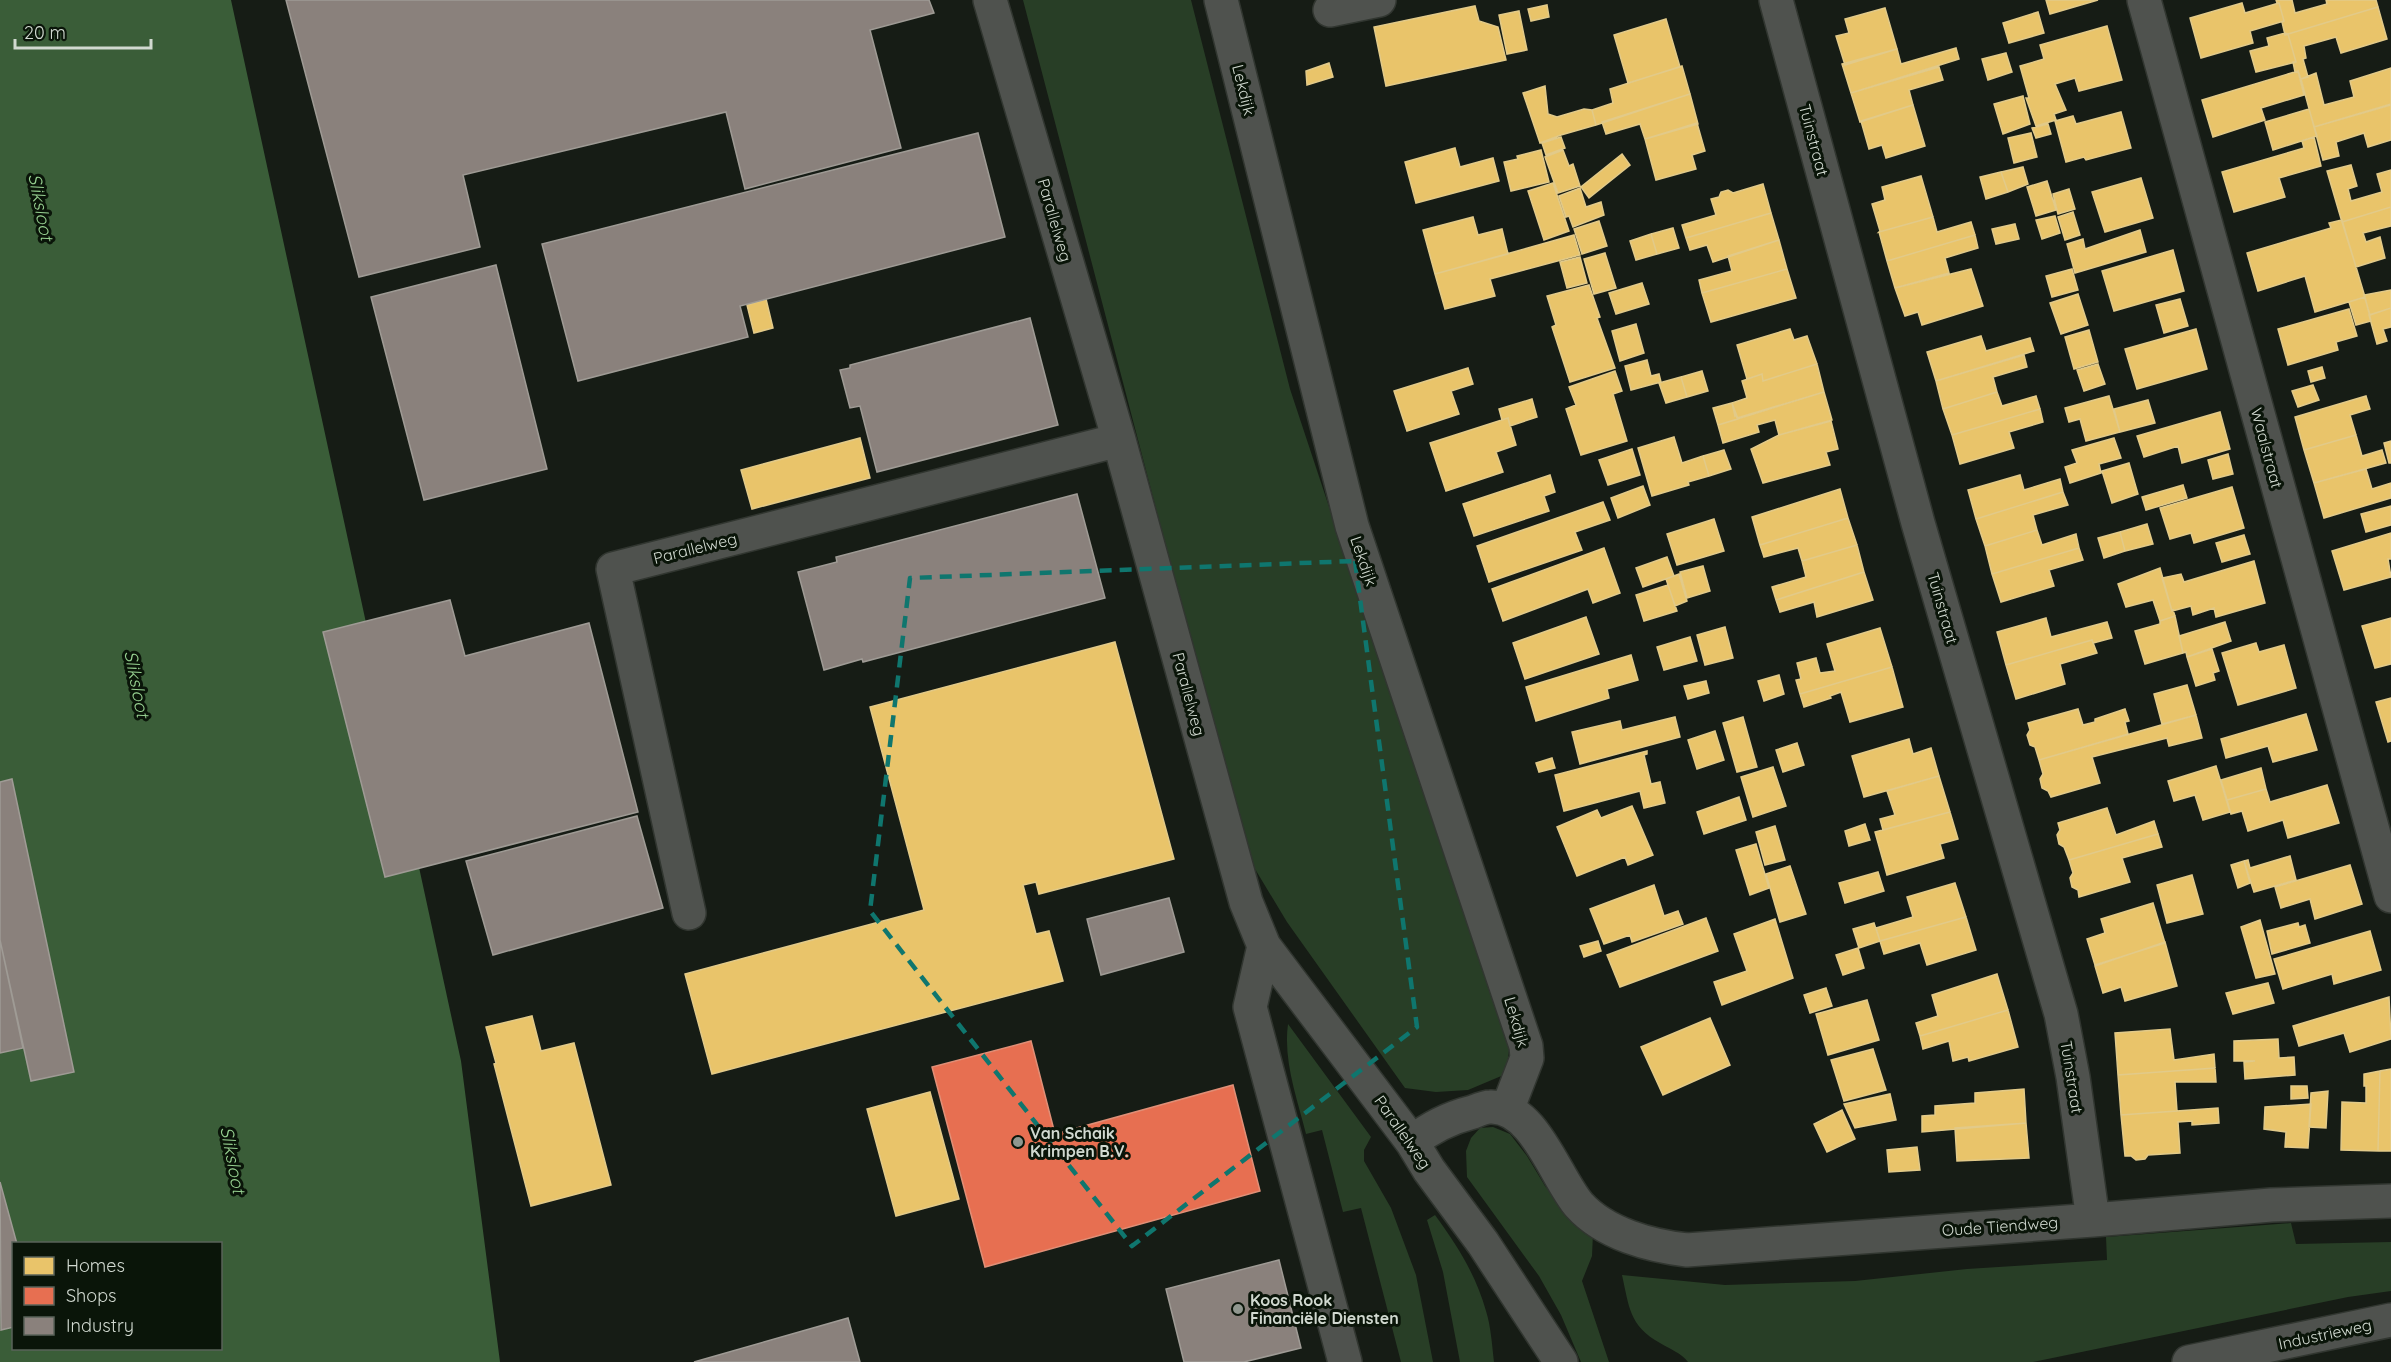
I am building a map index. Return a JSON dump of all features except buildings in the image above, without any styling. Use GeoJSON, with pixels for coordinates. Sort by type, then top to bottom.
{"type":"FeatureCollection","features":[{"type":"Feature","properties":{"kind":"street","name":"Parallelweg"},"geometry":{"type":"LineString","coordinates":[[990,0],[1119,440],[1243,891],[1264,946],[1412,1142],[1429,1170],[1483,1243],[1561,1362]]}},
{"type":"Feature","properties":{"kind":"street","name":"Lekdijk"},"geometry":{"type":"LineString","coordinates":[[1221,0],[1352,526],[1526,1046],[1527,1058],[1507,1110]]}},
{"type":"Feature","properties":{"kind":"street"},"geometry":{"type":"LineString","coordinates":[[1330,10],[1380,0]]}},
{"type":"Feature","properties":{"kind":"street","name":"Tuinstraat"},"geometry":{"type":"LineString","coordinates":[[1776,0],[1918,523],[2061,1014],[2073,1077],[2093,1220]]}},
{"type":"Feature","properties":{"kind":"street","name":"Waalstraat"},"geometry":{"type":"LineString","coordinates":[[2144,0],[2391,896]]}},
{"type":"Feature","properties":{"kind":"street","name":"Parallelweg"},"geometry":{"type":"LineString","coordinates":[[689,914],[613,569],[1119,440]]}},
{"type":"Feature","properties":{"kind":"street"},"geometry":{"type":"LineString","coordinates":[[1264,946],[1250,1007],[1345,1362]]}},
{"type":"Feature","properties":{"kind":"street"},"geometry":{"type":"LineString","coordinates":[[1412,1142],[1432,1127],[1460,1115],[1490,1107],[1507,1110]]}},
{"type":"Feature","properties":{"kind":"street","name":"Oude Tiendweg"},"geometry":{"type":"LineString","coordinates":[[1507,1110],[1525,1121],[1580,1206],[1612,1230],[1656,1246],[1687,1250],[2271,1205],[2391,1201]]}},
{"type":"Feature","properties":{"kind":"street","name":"Industrieweg"},"geometry":{"type":"LineString","coordinates":[[2189,1362],[2391,1320]]}},
{"type":"Feature","properties":{"kind":"street"},"geometry":{"type":"LineString","coordinates":[[1534,1362],[1535,1323]]}},
{"type":"Feature","properties":{"kind":"highlighted area"},"geometry":{"type":"Polygon","coordinates":[[[1355,561],[1417,1027],[1132,1246],[870,911],[910,578],[1355,561]]]}},
{"type":"Feature","properties":{"kind":"shaded area"},"geometry":{"type":"Polygon","coordinates":[[[1023,0],[1191,0],[1290,389],[1509,1050],[1506,1074],[1468,1090],[1436,1092],[1405,1088],[1287,922],[1252,864],[1205,696],[1023,0]]]}},
{"type":"Feature","properties":{"kind":"shaded area"},"geometry":{"type":"Polygon","coordinates":[[[1288,1024],[1371,1137],[1364,1150],[1364,1161],[1391,1208],[1416,1275],[1433,1362],[1401,1362],[1361,1208],[1343,1212],[1322,1130],[1306,1134],[1289,1066],[1288,1024]]]}},
{"type":"Feature","properties":{"kind":"shaded area"},"geometry":{"type":"Polygon","coordinates":[[[1493,1127],[1510,1134],[1527,1156],[1545,1186],[1570,1215],[1593,1233],[1592,1256],[1582,1281],[1609,1362],[1581,1362],[1561,1315],[1539,1276],[1467,1177],[1466,1151],[1471,1138],[1480,1128],[1493,1127]]]}},
{"type":"Feature","properties":{"kind":"shaded area"},"geometry":{"type":"Polygon","coordinates":[[[1435,1215],[1458,1249],[1477,1285],[1488,1317],[1494,1362],[1460,1362],[1443,1272],[1427,1220],[1435,1215]]]}},
{"type":"Feature","properties":{"kind":"shaded area"},"geometry":{"type":"Polygon","coordinates":[[[2291,1223],[2296,1244],[2391,1242],[2391,1291],[2348,1297],[2033,1362],[1688,1362],[1642,1330],[1629,1306],[1622,1275],[1725,1285],[1855,1281],[1967,1269],[2107,1260],[2106,1237],[2291,1223]]]}},
{"type":"Feature","properties":{"kind":"water","name":"Sliksloot"},"geometry":{"type":"Polygon","coordinates":[[[0,0],[231,0],[461,1061],[500,1362],[0,1362],[0,0]]]}},
{"type":"Feature","properties":{"kind":"place","name":"Van Schaik Krimpen B.V."},"geometry":{"type":"Point","coordinates":[1018,1142]}},
{"type":"Feature","properties":{"kind":"place","name":"Koos Rook Financiële Diensten"},"geometry":{"type":"Point","coordinates":[1238,1309]}}]}
